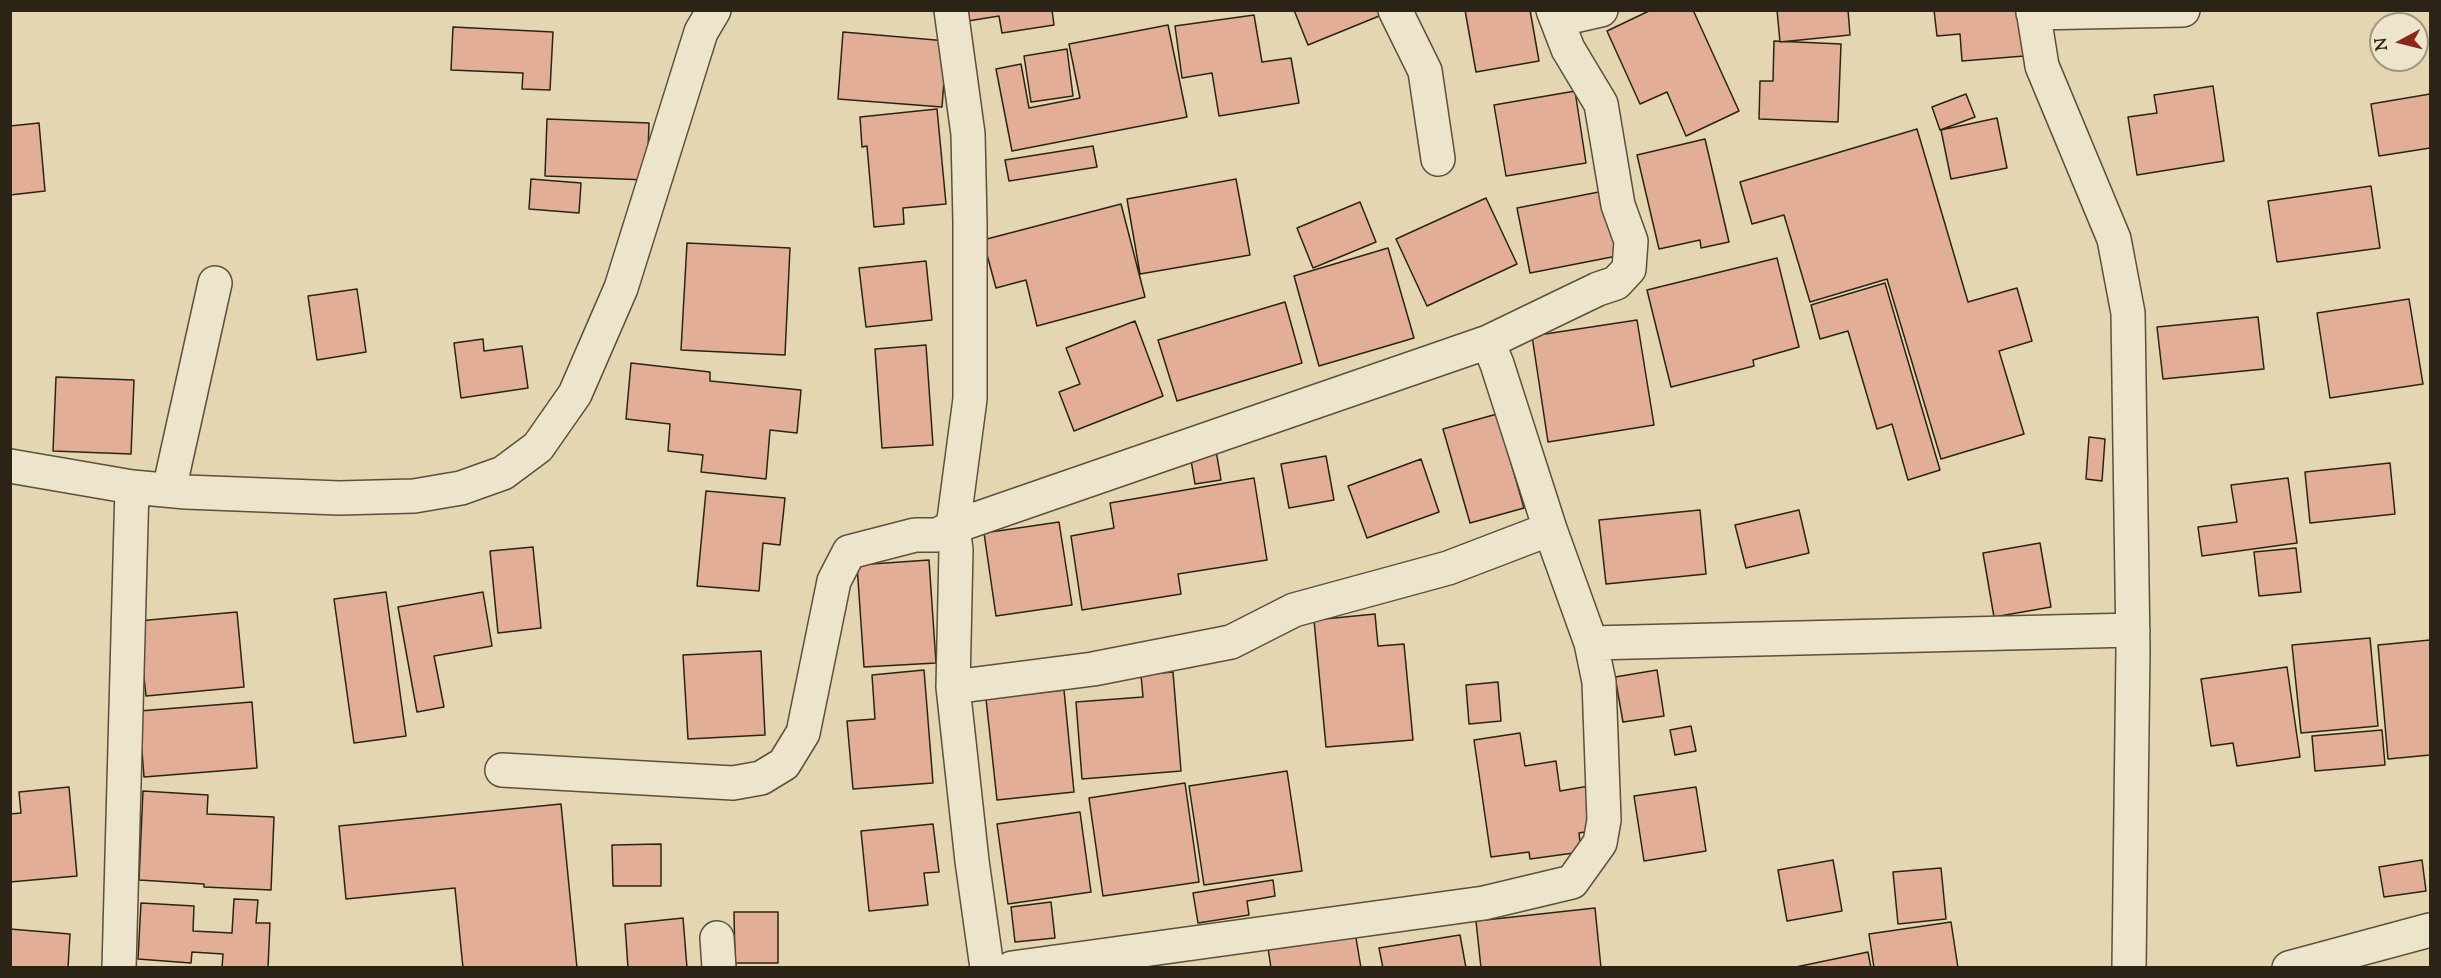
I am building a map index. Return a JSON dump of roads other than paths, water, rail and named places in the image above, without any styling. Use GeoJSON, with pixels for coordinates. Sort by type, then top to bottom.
{"type":"FeatureCollection","features":[{"type":"Feature","properties":{"kind":"street"},"geometry":{"type":"LineString","coordinates":[[10,466],[132,487],[339,498],[414,496],[461,488],[503,473],[538,447],[575,394],[621,288],[701,32],[714,10]]}},
{"type":"Feature","properties":{"kind":"street"},"geometry":{"type":"LineString","coordinates":[[951,10],[968,134],[970,222],[970,399],[953,527],[956,550],[953,687],[972,861],[987,968]]}},
{"type":"Feature","properties":{"kind":"street"},"geometry":{"type":"LineString","coordinates":[[1395,10],[1425,70],[1438,159]]}},
{"type":"Feature","properties":{"kind":"street"},"geometry":{"type":"LineString","coordinates":[[502,770],[733,783],[761,778],[784,764],[803,732],[834,581],[849,552],[915,535],[937,535],[953,527],[1488,342],[1616,283],[1629,269],[1631,241],[1618,205],[1601,104],[1568,49],[1555,15],[1601,10]]}},
{"type":"Feature","properties":{"kind":"street"},"geometry":{"type":"LineString","coordinates":[[2129,968],[2133,630],[2128,313],[2114,239],[2042,66],[2033,12],[2183,10]]}},
{"type":"Feature","properties":{"kind":"street"},"geometry":{"type":"LineString","coordinates":[[169,490],[215,283]]}},
{"type":"Feature","properties":{"kind":"street"},"geometry":{"type":"LineString","coordinates":[[1011,968],[1484,903],[1572,882],[1600,843],[1604,820],[1599,681],[1591,643],[1550,529],[1497,363],[1488,342]]}},
{"type":"Feature","properties":{"kind":"street"},"geometry":{"type":"LineString","coordinates":[[119,968],[132,487]]}},
{"type":"Feature","properties":{"kind":"street"},"geometry":{"type":"LineString","coordinates":[[953,687],[1093,669],[1231,642],[1294,610],[1448,568],[1550,529]]}},
{"type":"Feature","properties":{"kind":"street"},"geometry":{"type":"LineString","coordinates":[[1591,643],[2133,630]]}},
{"type":"Feature","properties":{"kind":"street"},"geometry":{"type":"LineString","coordinates":[[2289,968],[2430,930]]}}]}
